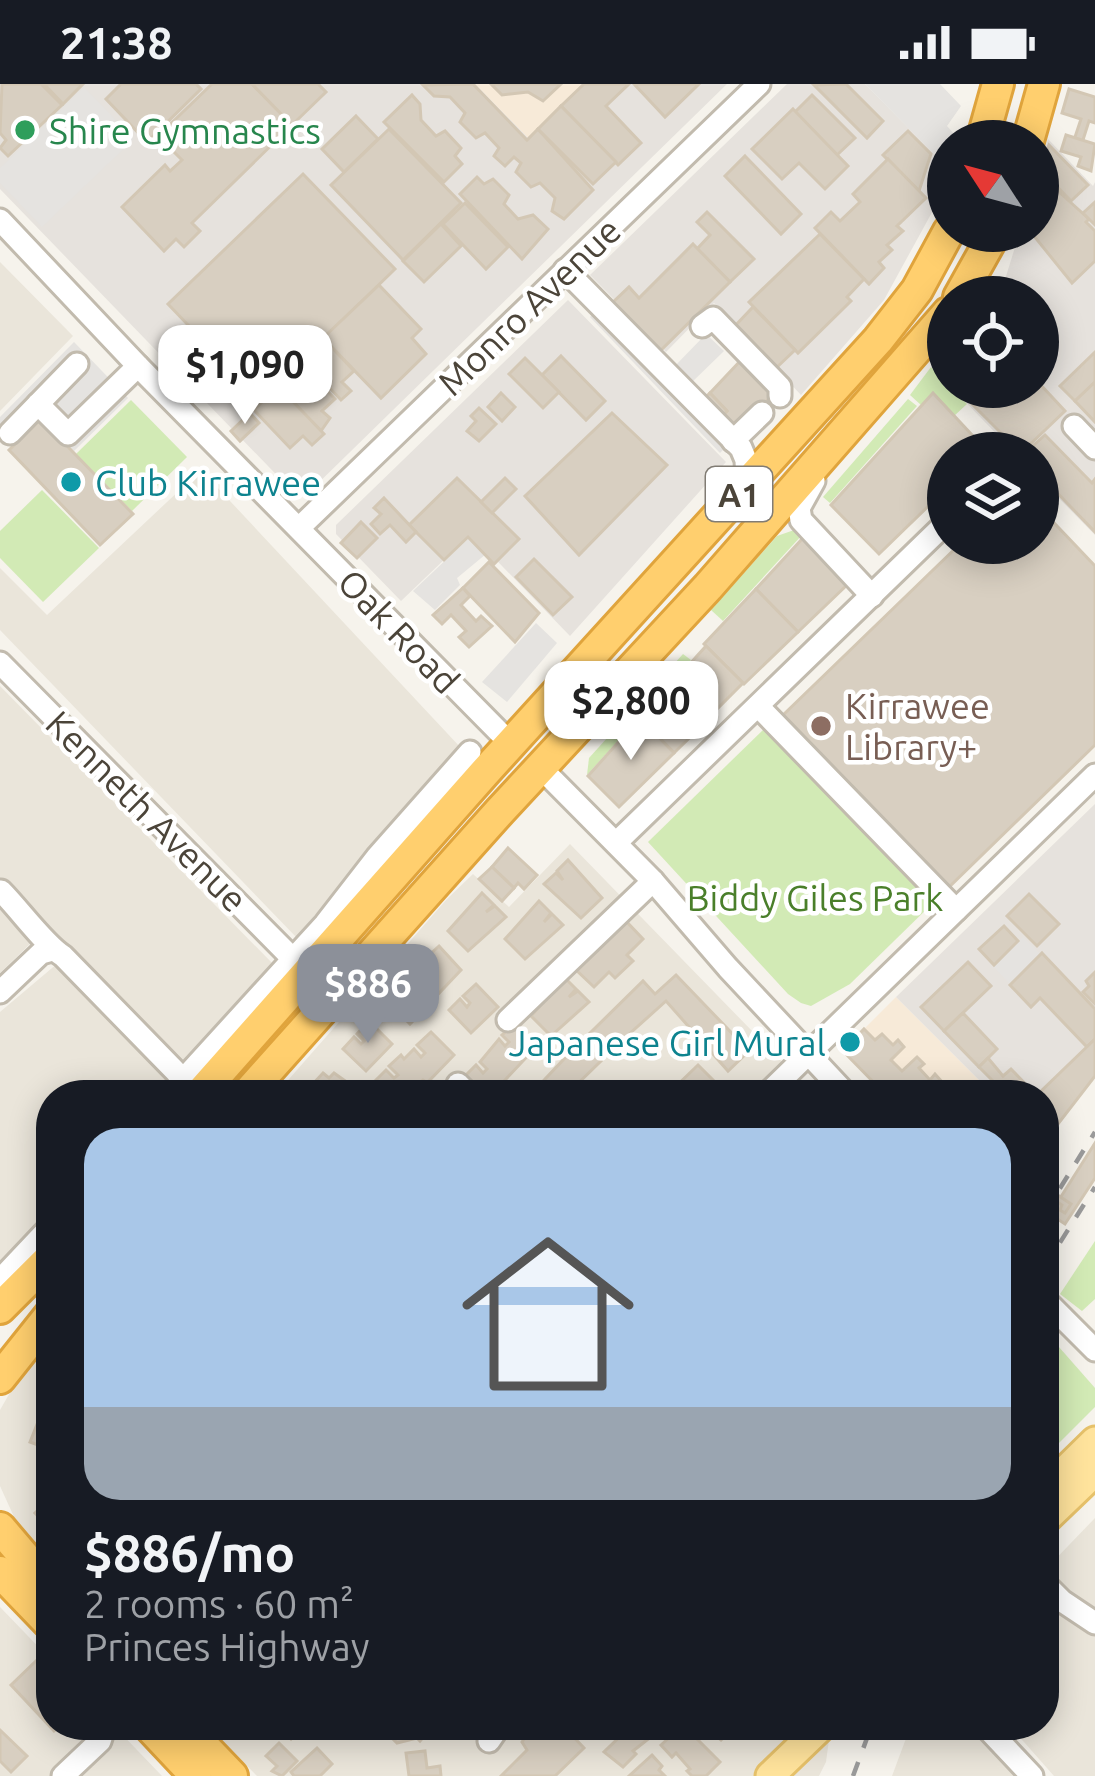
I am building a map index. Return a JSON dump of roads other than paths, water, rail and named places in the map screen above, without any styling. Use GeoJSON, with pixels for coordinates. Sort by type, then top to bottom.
{"type":"FeatureCollection","features":[{"type":"Feature","properties":{"kind":"highway"},"geometry":{"type":"LineString","coordinates":[[988,120],[998,84]]}},
{"type":"Feature","properties":{"kind":"highway"},"geometry":{"type":"LineString","coordinates":[[1034,120],[1044,84]]}},
{"type":"Feature","properties":{"kind":"highway","name":"A1"},"geometry":{"type":"LineString","coordinates":[[192,1080],[511,744],[748,484],[897,317],[938,252]]}},
{"type":"Feature","properties":{"kind":"highway","name":"A1"},"geometry":{"type":"LineString","coordinates":[[259,1080],[824,458],[927,338]]}},
{"type":"Feature","properties":{"kind":"highway","name":"Oak Road"},"geometry":{"type":"LineString","coordinates":[[511,744],[541,767]]}},
{"type":"Feature","properties":{"kind":"highway"},"geometry":{"type":"LineString","coordinates":[[0,1308],[36,1272]]}},
{"type":"Feature","properties":{"kind":"highway"},"geometry":{"type":"LineString","coordinates":[[0,1350],[36,1317]]}},
{"type":"Feature","properties":{"kind":"highway"},"geometry":{"type":"LineString","coordinates":[[0,1378],[36,1333]]}},
{"type":"Feature","properties":{"kind":"highway"},"geometry":{"type":"LineString","coordinates":[[0,1532],[12,1566],[36,1602]]}},
{"type":"Feature","properties":{"kind":"highway"},"geometry":{"type":"LineString","coordinates":[[162,1740],[196,1776]]}},
{"type":"Feature","properties":{"kind":"highway"},"geometry":{"type":"LineString","coordinates":[[197,1740],[232,1776]]}},
{"type":"Feature","properties":{"kind":"main road"},"geometry":{"type":"LineString","coordinates":[[1059,1476],[1095,1441]]}},
{"type":"Feature","properties":{"kind":"main road"},"geometry":{"type":"LineString","coordinates":[[1059,1507],[1095,1472]]}},
{"type":"Feature","properties":{"kind":"main road"},"geometry":{"type":"LineString","coordinates":[[770,1776],[807,1740]]}},
{"type":"Feature","properties":{"kind":"street","name":"Monro Avenue"},"geometry":{"type":"LineString","coordinates":[[299,528],[759,84]]}},
{"type":"Feature","properties":{"kind":"street","name":"Oak Road"},"geometry":{"type":"LineString","coordinates":[[0,220],[511,744]]}},
{"type":"Feature","properties":{"kind":"street"},"geometry":{"type":"LineString","coordinates":[[566,270],[733,441],[746,460],[748,484]]}},
{"type":"Feature","properties":{"kind":"street"},"geometry":{"type":"LineString","coordinates":[[700,329],[713,318],[780,387],[780,396]]}},
{"type":"Feature","properties":{"kind":"street"},"geometry":{"type":"LineString","coordinates":[[10,433],[77,364]]}},
{"type":"Feature","properties":{"kind":"street"},"geometry":{"type":"LineString","coordinates":[[38,404],[68,434],[138,366]]}},
{"type":"Feature","properties":{"kind":"street"},"geometry":{"type":"LineString","coordinates":[[733,441],[762,413]]}},
{"type":"Feature","properties":{"kind":"street"},"geometry":{"type":"LineString","coordinates":[[1074,426],[1095,448]]}},
{"type":"Feature","properties":{"kind":"street"},"geometry":{"type":"LineString","coordinates":[[824,458],[799,514],[872,596]]}},
{"type":"Feature","properties":{"kind":"street"},"geometry":{"type":"LineString","coordinates":[[616,843],[927,542]]}},
{"type":"Feature","properties":{"kind":"street","name":"Kenneth Avenue"},"geometry":{"type":"LineString","coordinates":[[0,663],[293,959]]}},
{"type":"Feature","properties":{"kind":"street"},"geometry":{"type":"LineString","coordinates":[[758,706],[956,910]]}},
{"type":"Feature","properties":{"kind":"street"},"geometry":{"type":"LineString","coordinates":[[668,792],[672,773],[705,740]]}},
{"type":"Feature","properties":{"kind":"street"},"geometry":{"type":"LineString","coordinates":[[191,1080],[470,752]]}},
{"type":"Feature","properties":{"kind":"street"},"geometry":{"type":"LineString","coordinates":[[668,792],[692,788],[724,759]]}},
{"type":"Feature","properties":{"kind":"street","name":"Oak Road"},"geometry":{"type":"LineString","coordinates":[[541,767],[653,881],[833,1080]]}},
{"type":"Feature","properties":{"kind":"street"},"geometry":{"type":"LineString","coordinates":[[781,1080],[1095,775]]}},
{"type":"Feature","properties":{"kind":"street"},"geometry":{"type":"LineString","coordinates":[[508,1020],[653,881]]}},
{"type":"Feature","properties":{"kind":"street"},"geometry":{"type":"LineString","coordinates":[[1,891],[174,1080]]}},
{"type":"Feature","properties":{"kind":"street"},"geometry":{"type":"LineString","coordinates":[[0,992],[40,953],[52,950]]}},
{"type":"Feature","properties":{"kind":"street"},"geometry":{"type":"LineString","coordinates":[[0,1280],[36,1242]]}},
{"type":"Feature","properties":{"kind":"street"},"geometry":{"type":"LineString","coordinates":[[1059,1315],[1095,1350]]}},
{"type":"Feature","properties":{"kind":"street"},"geometry":{"type":"LineString","coordinates":[[1059,1598],[1095,1623]]}},
{"type":"Feature","properties":{"kind":"street"},"geometry":{"type":"LineString","coordinates":[[62,1776],[95,1740]]}},
{"type":"Feature","properties":{"kind":"street"},"geometry":{"type":"LineString","coordinates":[[998,1740],[1032,1776]]}},
{"type":"Feature","properties":{"kind":"railway"},"geometry":{"type":"LineString","coordinates":[[1059,1190],[1095,1132]]}},
{"type":"Feature","properties":{"kind":"railway"},"geometry":{"type":"LineString","coordinates":[[1059,1244],[1095,1187]]}},
{"type":"Feature","properties":{"kind":"railway"},"geometry":{"type":"LineString","coordinates":[[853,1776],[866,1740]]}},
{"type":"Feature","properties":{"kind":"place","name":"Shire Gymnastics"},"geometry":{"type":"Point","coordinates":[25,130]}},
{"type":"Feature","properties":{"kind":"place","name":"Club Kirrawee"},"geometry":{"type":"Point","coordinates":[71,482]}},
{"type":"Feature","properties":{"kind":"place","name":"Kirrawee Library+"},"geometry":{"type":"Point","coordinates":[821,726]}},
{"type":"Feature","properties":{"kind":"place","name":"Japanese Girl Mural"},"geometry":{"type":"Point","coordinates":[850,1042]}},
{"type":"Feature","properties":{"kind":"park label","name":"Biddy Giles Park"},"geometry":{"type":"Point","coordinates":[815,897]}}]}
